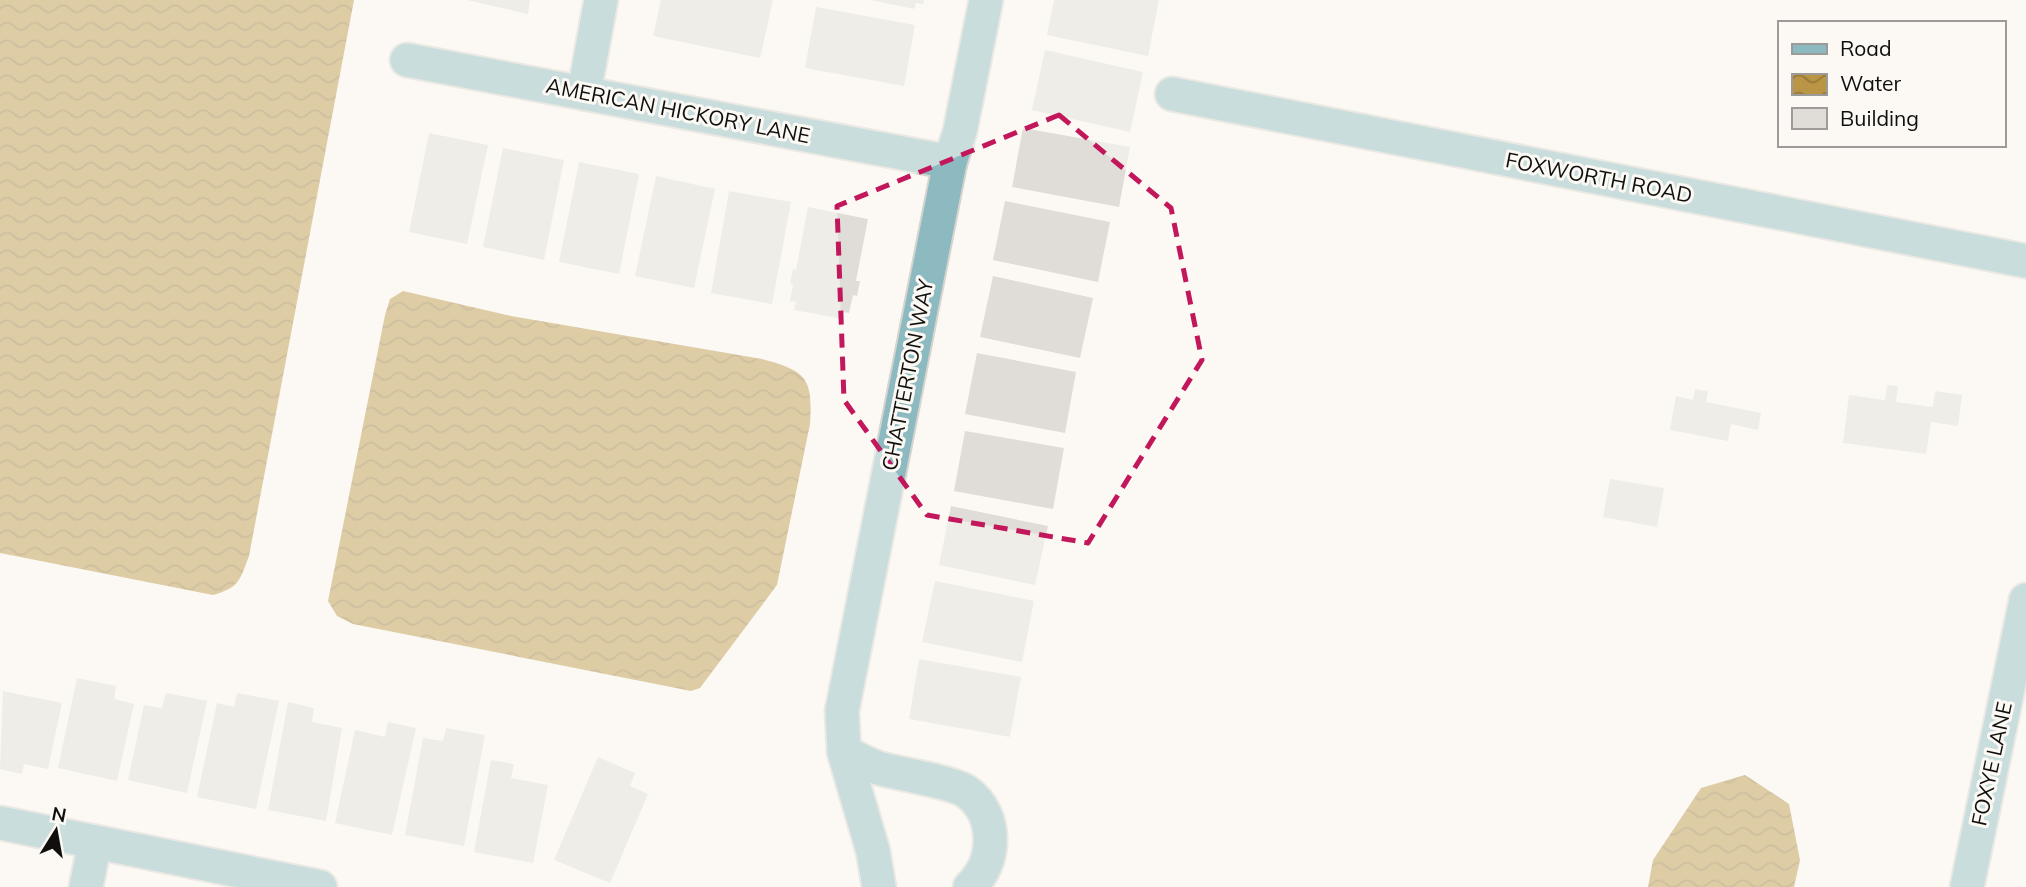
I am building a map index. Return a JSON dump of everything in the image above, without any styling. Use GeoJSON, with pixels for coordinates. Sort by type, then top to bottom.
{"type":"FeatureCollection","features":[{"type":"Feature","properties":{"kind":"street"},"geometry":{"type":"LineString","coordinates":[[584,93],[601,0]]}},
{"type":"Feature","properties":{"kind":"street","name":"CHATTERTON WAY"},"geometry":{"type":"LineString","coordinates":[[881,886],[844,751],[842,711],[950,162],[960,131],[986,0]]}},
{"type":"Feature","properties":{"kind":"street","name":"AMERICAN HICKORY LANE"},"geometry":{"type":"LineString","coordinates":[[407,60],[950,162]]}},
{"type":"Feature","properties":{"kind":"street","name":"FOXWORTH ROAD"},"geometry":{"type":"LineString","coordinates":[[1172,94],[2026,261]]}},
{"type":"Feature","properties":{"kind":"street","name":"FOXYE LANE"},"geometry":{"type":"LineString","coordinates":[[1967,887],[2026,600]]}},
{"type":"Feature","properties":{"kind":"street"},"geometry":{"type":"LineString","coordinates":[[844,751],[875,767],[966,791],[982,810],[992,835],[984,870],[970,887]]}},
{"type":"Feature","properties":{"kind":"street"},"geometry":{"type":"LineString","coordinates":[[0,823],[320,887]]}},
{"type":"Feature","properties":{"kind":"street"},"geometry":{"type":"LineString","coordinates":[[86,887],[95,842]]}},
{"type":"Feature","properties":{"kind":"highlighted area"},"geometry":{"type":"Polygon","coordinates":[[[1059,115],[1171,208],[1202,360],[1088,543],[927,515],[844,400],[837,206],[1059,115]]]}},
{"type":"Feature","properties":{"kind":"water"},"geometry":{"type":"Polygon","coordinates":[[[0,0],[354,0],[249,556],[237,582],[222,592],[213,595],[0,553],[0,0]]]}},
{"type":"Feature","properties":{"kind":"water"},"geometry":{"type":"Polygon","coordinates":[[[403,291],[511,316],[762,359],[797,372],[804,378],[810,396],[810,424],[777,585],[700,688],[691,691],[353,624],[337,616],[328,601],[385,315],[390,299],[403,291]]]}},
{"type":"Feature","properties":{"kind":"water"},"geometry":{"type":"Polygon","coordinates":[[[1745,775],[1789,804],[1800,860],[1794,887],[1648,887],[1653,860],[1701,788],[1745,775]]]}},
{"type":"Feature","properties":{"kind":"building"},"geometry":{"type":"Polygon","coordinates":[[[467,0],[530,0],[528,14],[467,0]]]}},
{"type":"Feature","properties":{"kind":"building"},"geometry":{"type":"Polygon","coordinates":[[[661,0],[773,0],[760,58],[653,36],[661,0]]]}},
{"type":"Feature","properties":{"kind":"building"},"geometry":{"type":"Polygon","coordinates":[[[871,0],[924,0],[923,4],[916,3],[914,9],[871,0]]]}},
{"type":"Feature","properties":{"kind":"building"},"geometry":{"type":"Polygon","coordinates":[[[1054,0],[1159,0],[1148,56],[1047,35],[1054,0]]]}},
{"type":"Feature","properties":{"kind":"building"},"geometry":{"type":"Polygon","coordinates":[[[816,7],[915,25],[904,86],[805,68],[816,7]]]}},
{"type":"Feature","properties":{"kind":"building"},"geometry":{"type":"Polygon","coordinates":[[[1045,50],[1143,72],[1130,132],[1032,110],[1045,50]]]}},
{"type":"Feature","properties":{"kind":"building"},"geometry":{"type":"Polygon","coordinates":[[[1023,128],[1130,147],[1119,207],[1012,187],[1023,128]]]}},
{"type":"Feature","properties":{"kind":"building"},"geometry":{"type":"Polygon","coordinates":[[[429,133],[488,145],[467,244],[409,232],[429,133]]]}},
{"type":"Feature","properties":{"kind":"building"},"geometry":{"type":"Polygon","coordinates":[[[503,148],[564,160],[544,260],[483,247],[503,148]]]}},
{"type":"Feature","properties":{"kind":"building"},"geometry":{"type":"Polygon","coordinates":[[[579,162],[639,174],[619,274],[559,262],[579,162]]]}},
{"type":"Feature","properties":{"kind":"building"},"geometry":{"type":"Polygon","coordinates":[[[656,176],[715,189],[694,288],[635,276],[656,176]]]}},
{"type":"Feature","properties":{"kind":"building"},"geometry":{"type":"Polygon","coordinates":[[[729,191],[791,202],[772,304],[711,293],[729,191]]]}},
{"type":"Feature","properties":{"kind":"building"},"geometry":{"type":"Polygon","coordinates":[[[1005,201],[1110,222],[1098,282],[993,260],[1005,201]]]}},
{"type":"Feature","properties":{"kind":"building"},"geometry":{"type":"Polygon","coordinates":[[[808,207],[868,219],[856,281],[860,281],[857,296],[853,295],[849,313],[844,312],[843,319],[794,310],[796,302],[790,301],[793,284],[790,283],[793,269],[796,270],[808,207]]]}},
{"type":"Feature","properties":{"kind":"building"},"geometry":{"type":"Polygon","coordinates":[[[993,276],[1093,298],[1080,358],[980,337],[993,276]]]}},
{"type":"Feature","properties":{"kind":"building"},"geometry":{"type":"Polygon","coordinates":[[[977,353],[1076,372],[1065,433],[965,414],[977,353]]]}},
{"type":"Feature","properties":{"kind":"building"},"geometry":{"type":"Polygon","coordinates":[[[1887,385],[1898,386],[1896,402],[1933,407],[1935,391],[1962,395],[1958,426],[1931,422],[1926,454],[1843,443],[1849,395],[1885,400],[1887,385]]]}},
{"type":"Feature","properties":{"kind":"building"},"geometry":{"type":"Polygon","coordinates":[[[1695,389],[1708,391],[1706,402],[1761,413],[1758,430],[1731,424],[1728,441],[1670,430],[1676,396],[1693,400],[1695,389]]]}},
{"type":"Feature","properties":{"kind":"building"},"geometry":{"type":"Polygon","coordinates":[[[965,431],[1064,448],[1053,509],[954,491],[965,431]]]}},
{"type":"Feature","properties":{"kind":"building"},"geometry":{"type":"Polygon","coordinates":[[[1610,479],[1664,488],[1657,527],[1603,517],[1610,479]]]}},
{"type":"Feature","properties":{"kind":"building"},"geometry":{"type":"Polygon","coordinates":[[[951,506],[1048,526],[1035,585],[939,565],[951,506]]]}},
{"type":"Feature","properties":{"kind":"building"},"geometry":{"type":"Polygon","coordinates":[[[935,581],[1034,601],[1022,662],[922,642],[935,581]]]}},
{"type":"Feature","properties":{"kind":"building"},"geometry":{"type":"Polygon","coordinates":[[[919,659],[1021,677],[1010,737],[909,719],[919,659]]]}},
{"type":"Feature","properties":{"kind":"building"},"geometry":{"type":"Polygon","coordinates":[[[77,678],[116,686],[114,699],[134,704],[117,781],[58,768],[77,678]]]}},
{"type":"Feature","properties":{"kind":"building"},"geometry":{"type":"Polygon","coordinates":[[[3,691],[62,703],[48,769],[24,764],[22,774],[0,769],[3,691]]]}},
{"type":"Feature","properties":{"kind":"building"},"geometry":{"type":"Polygon","coordinates":[[[166,693],[207,701],[187,793],[128,780],[144,705],[162,708],[166,693]]]}},
{"type":"Feature","properties":{"kind":"building"},"geometry":{"type":"Polygon","coordinates":[[[237,693],[279,701],[256,809],[197,797],[217,703],[234,707],[237,693]]]}},
{"type":"Feature","properties":{"kind":"building"},"geometry":{"type":"Polygon","coordinates":[[[288,702],[314,708],[312,722],[342,728],[326,821],[268,810],[288,702]]]}},
{"type":"Feature","properties":{"kind":"building"},"geometry":{"type":"Polygon","coordinates":[[[388,722],[416,728],[392,835],[335,823],[355,730],[385,737],[388,722]]]}},
{"type":"Feature","properties":{"kind":"building"},"geometry":{"type":"Polygon","coordinates":[[[446,728],[485,735],[464,846],[405,835],[423,738],[443,741],[446,728]]]}},
{"type":"Feature","properties":{"kind":"building"},"geometry":{"type":"Polygon","coordinates":[[[598,757],[635,773],[630,786],[648,794],[610,883],[554,860],[598,757]]]}},
{"type":"Feature","properties":{"kind":"building"},"geometry":{"type":"Polygon","coordinates":[[[491,760],[514,764],[511,778],[548,785],[533,863],[474,852],[491,760]]]}}]}
